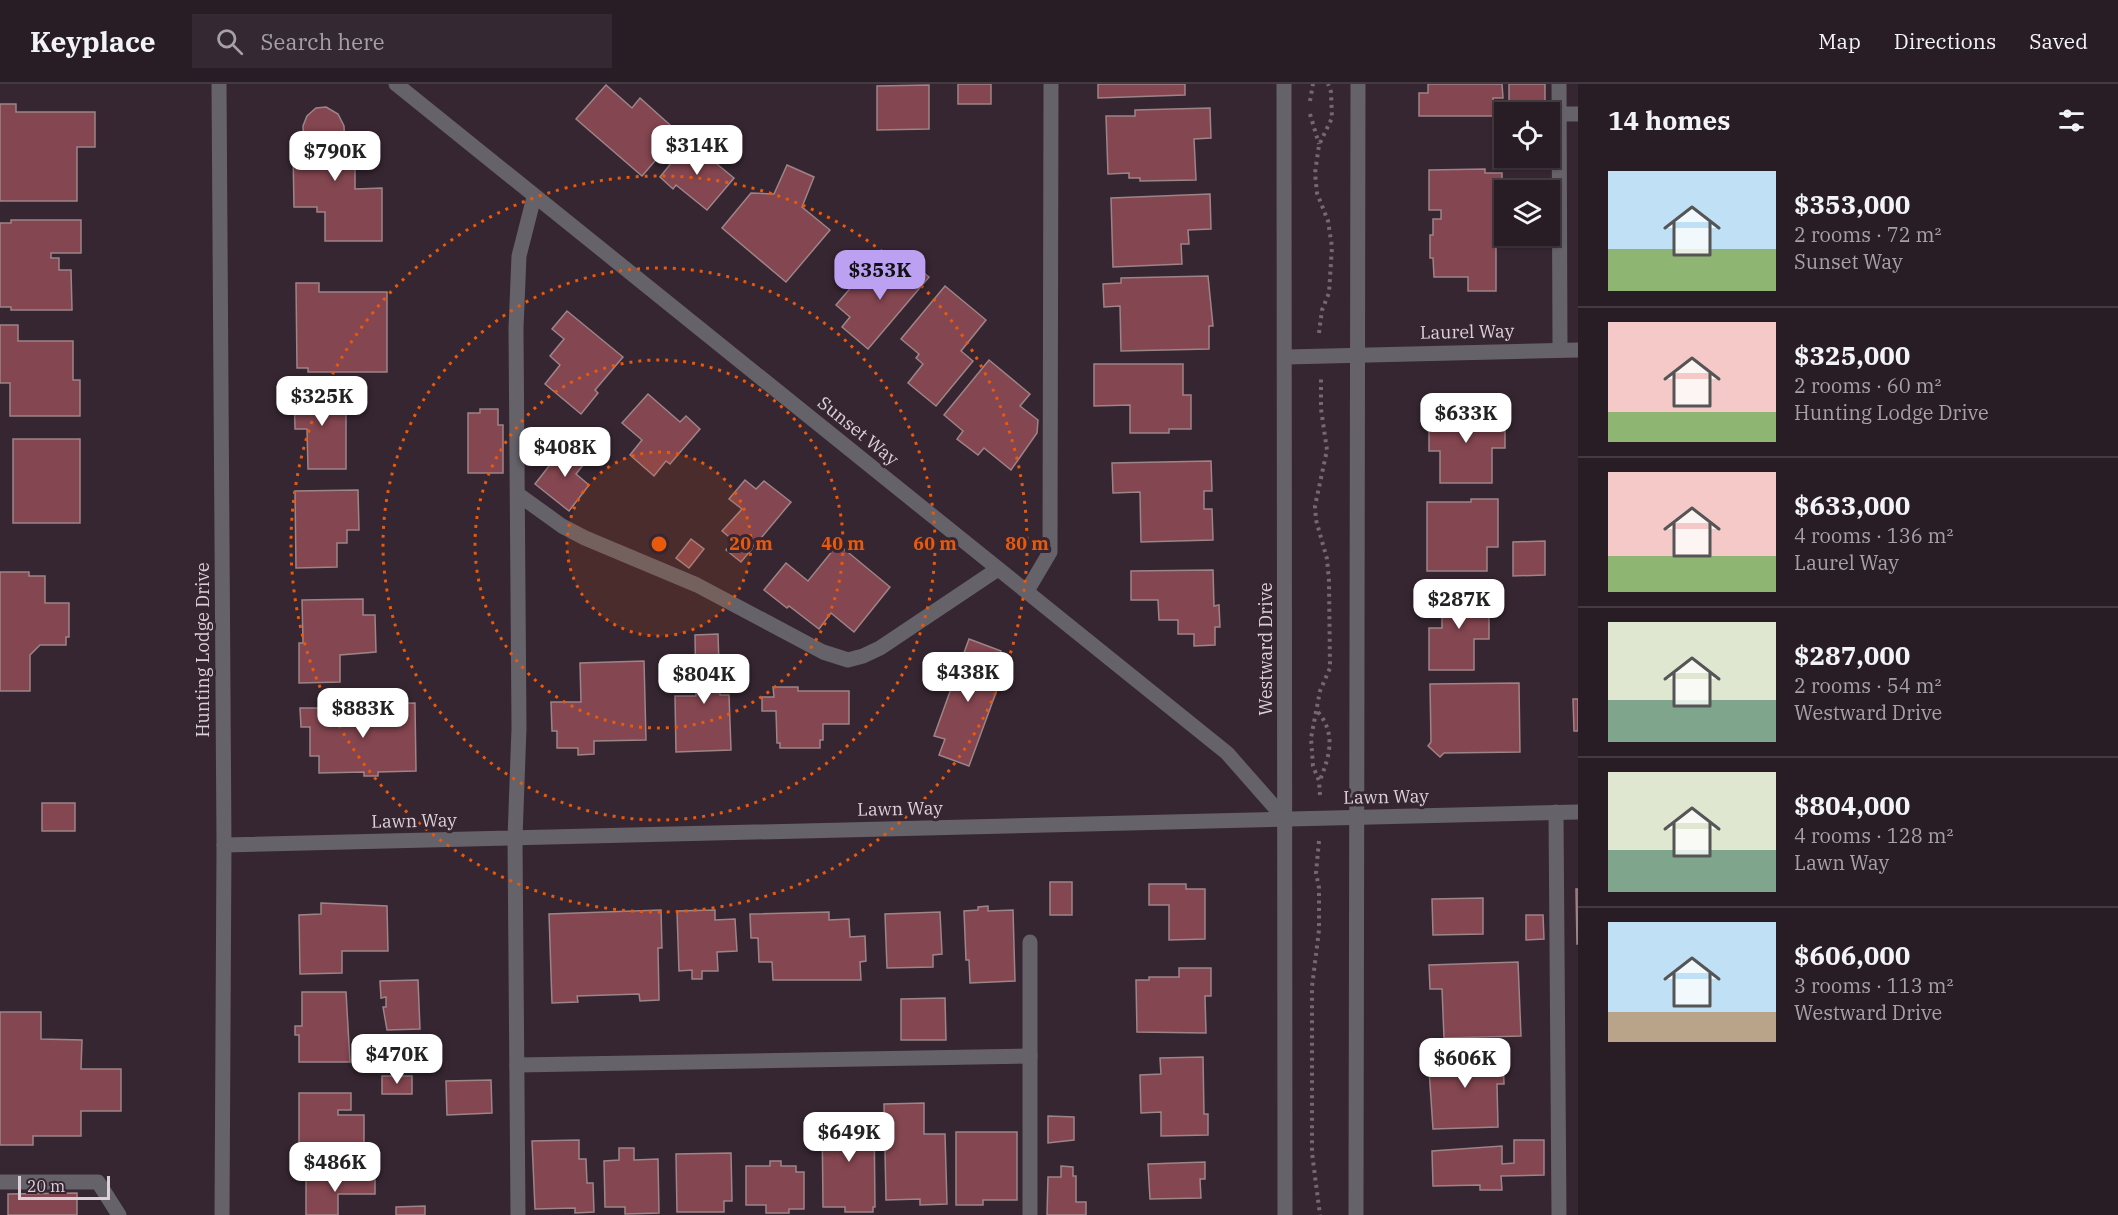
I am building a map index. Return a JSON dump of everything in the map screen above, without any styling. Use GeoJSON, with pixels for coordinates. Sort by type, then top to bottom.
{"type":"FeatureCollection","features":[{"type":"Feature","properties":{"kind":"street","name":"Hunting Lodge Drive"},"geometry":{"type":"LineString","coordinates":[[219,84],[224,845],[222,1215]]}},
{"type":"Feature","properties":{"kind":"street","name":"Sunset Way"},"geometry":{"type":"LineString","coordinates":[[396,84],[1227,753],[1285,819]]}},
{"type":"Feature","properties":{"kind":"street"},"geometry":{"type":"LineString","coordinates":[[1027,591],[1050,552],[1051,84]]}},
{"type":"Feature","properties":{"kind":"street","name":"Westward Drive"},"geometry":{"type":"LineString","coordinates":[[1284,84],[1285,1215]]}},
{"type":"Feature","properties":{"kind":"street"},"geometry":{"type":"LineString","coordinates":[[1356,1215],[1358,84]]}},
{"type":"Feature","properties":{"kind":"street"},"geometry":{"type":"LineString","coordinates":[[1559,84],[1559,102]]}},
{"type":"Feature","properties":{"kind":"street"},"geometry":{"type":"LineString","coordinates":[[1560,114],[1578,114]]}},
{"type":"Feature","properties":{"kind":"street"},"geometry":{"type":"LineString","coordinates":[[1559,168],[1560,350]]}},
{"type":"Feature","properties":{"kind":"street"},"geometry":{"type":"LineString","coordinates":[[518,1215],[515,838],[519,728],[518,286],[519,256],[534,197]]}},
{"type":"Feature","properties":{"kind":"street","name":"Laurel Way"},"geometry":{"type":"LineString","coordinates":[[1286,357],[1578,350]]}},
{"type":"Feature","properties":{"kind":"street"},"geometry":{"type":"LineString","coordinates":[[519,495],[562,526],[585,538],[697,585],[823,652],[848,660],[880,648],[998,569]]}},
{"type":"Feature","properties":{"kind":"street"},"geometry":{"type":"LineString","coordinates":[[1556,812],[1559,1215]]}},
{"type":"Feature","properties":{"kind":"street","name":"Lawn Way"},"geometry":{"type":"LineString","coordinates":[[224,845],[1578,812]]}},
{"type":"Feature","properties":{"kind":"street"},"geometry":{"type":"LineString","coordinates":[[1030,942],[1030,1215]]}},
{"type":"Feature","properties":{"kind":"street"},"geometry":{"type":"LineString","coordinates":[[517,1065],[1030,1056]]}},
{"type":"Feature","properties":{"kind":"street"},"geometry":{"type":"LineString","coordinates":[[0,1182],[98,1182],[120,1215]]}},
{"type":"Feature","properties":{"kind":"path"},"geometry":{"type":"LineString","coordinates":[[1313,84],[1310,116],[1319,145]]}},
{"type":"Feature","properties":{"kind":"path"},"geometry":{"type":"LineString","coordinates":[[1319,334],[1322,310],[1329,293],[1332,247],[1328,221],[1315,183],[1319,145],[1332,118],[1331,92],[1328,84]]}},
{"type":"Feature","properties":{"kind":"path"},"geometry":{"type":"LineString","coordinates":[[1320,797],[1319,781],[1311,753],[1311,738],[1320,691],[1330,668],[1329,581],[1315,506],[1328,450],[1321,409],[1321,375]]}},
{"type":"Feature","properties":{"kind":"path"},"geometry":{"type":"LineString","coordinates":[[1318,711],[1327,723],[1331,741],[1319,781]]}},
{"type":"Feature","properties":{"kind":"path"},"geometry":{"type":"LineString","coordinates":[[1320,831],[1316,873],[1319,888],[1319,930],[1312,987],[1312,1153],[1320,1215]]}},
{"type":"Feature","properties":{"kind":"building"},"geometry":{"type":"Polygon","coordinates":[[[958,84],[991,84],[991,104],[958,104],[958,84]]]}},
{"type":"Feature","properties":{"kind":"building"},"geometry":{"type":"Polygon","coordinates":[[[1098,84],[1185,84],[1185,95],[1098,98],[1098,84]]]}},
{"type":"Feature","properties":{"kind":"building"},"geometry":{"type":"Polygon","coordinates":[[[1428,84],[1502,84],[1503,98],[1493,98],[1493,116],[1419,116],[1419,93],[1428,93],[1428,84]]]}},
{"type":"Feature","properties":{"kind":"building"},"geometry":{"type":"Polygon","coordinates":[[[1509,84],[1545,84],[1545,102],[1509,102],[1509,84]]]}},
{"type":"Feature","properties":{"kind":"building"},"geometry":{"type":"Polygon","coordinates":[[[606,85],[632,108],[640,98],[679,133],[642,176],[576,119],[606,85]]]}},
{"type":"Feature","properties":{"kind":"building"},"geometry":{"type":"Polygon","coordinates":[[[929,85],[929,129],[877,130],[877,86],[929,85]]]}},
{"type":"Feature","properties":{"kind":"building"},"geometry":{"type":"Polygon","coordinates":[[[0,104],[16,104],[16,112],[95,112],[95,147],[77,147],[77,201],[0,201],[0,104]]]}},
{"type":"Feature","properties":{"kind":"building"},"geometry":{"type":"Polygon","coordinates":[[[326,107],[338,114],[344,126],[345,150],[355,150],[355,189],[382,188],[382,241],[325,241],[325,212],[317,212],[317,207],[294,207],[293,151],[304,151],[303,126],[307,116],[316,108],[326,107]]]}},
{"type":"Feature","properties":{"kind":"building"},"geometry":{"type":"Polygon","coordinates":[[[1210,108],[1211,138],[1194,139],[1196,180],[1140,181],[1140,178],[1129,178],[1129,173],[1108,174],[1106,116],[1135,116],[1135,110],[1210,108]]]}},
{"type":"Feature","properties":{"kind":"building"},"geometry":{"type":"Polygon","coordinates":[[[689,141],[734,178],[707,210],[676,185],[673,189],[660,177],[689,141]]]}},
{"type":"Feature","properties":{"kind":"building"},"geometry":{"type":"Polygon","coordinates":[[[787,165],[814,177],[802,207],[830,230],[786,282],[722,228],[751,193],[774,194],[787,165]]]}},
{"type":"Feature","properties":{"kind":"building"},"geometry":{"type":"Polygon","coordinates":[[[1485,169],[1485,173],[1502,173],[1502,180],[1494,180],[1496,291],[1468,291],[1468,277],[1434,277],[1433,258],[1430,258],[1430,235],[1433,235],[1433,219],[1441,219],[1441,210],[1429,210],[1429,170],[1485,169]]]}},
{"type":"Feature","properties":{"kind":"building"},"geometry":{"type":"Polygon","coordinates":[[[1210,194],[1211,229],[1188,230],[1189,244],[1181,244],[1182,264],[1113,267],[1111,198],[1210,194]]]}},
{"type":"Feature","properties":{"kind":"building"},"geometry":{"type":"Polygon","coordinates":[[[11,220],[81,220],[81,253],[51,253],[51,258],[59,258],[59,270],[71,270],[72,310],[11,310],[11,307],[0,307],[0,223],[11,223],[11,220]]]}},
{"type":"Feature","properties":{"kind":"building"},"geometry":{"type":"Polygon","coordinates":[[[903,256],[929,277],[868,349],[842,327],[850,317],[836,305],[866,270],[881,282],[903,256]]]}},
{"type":"Feature","properties":{"kind":"building"},"geometry":{"type":"Polygon","coordinates":[[[1208,276],[1213,326],[1209,326],[1209,349],[1121,351],[1120,306],[1104,307],[1103,284],[1121,283],[1121,278],[1208,276]]]}},
{"type":"Feature","properties":{"kind":"building"},"geometry":{"type":"Polygon","coordinates":[[[296,283],[319,283],[319,292],[387,292],[387,372],[308,372],[308,368],[297,368],[296,283]]]}},
{"type":"Feature","properties":{"kind":"building"},"geometry":{"type":"Polygon","coordinates":[[[945,286],[986,320],[961,351],[973,361],[936,406],[908,383],[923,364],[916,358],[919,354],[901,339],[945,286]]]}},
{"type":"Feature","properties":{"kind":"building"},"geometry":{"type":"Polygon","coordinates":[[[567,311],[623,357],[595,390],[598,393],[581,414],[545,384],[560,365],[550,356],[564,339],[552,329],[567,311]]]}},
{"type":"Feature","properties":{"kind":"building"},"geometry":{"type":"Polygon","coordinates":[[[0,325],[18,325],[18,341],[73,341],[73,380],[80,380],[80,416],[10,416],[10,383],[0,383],[0,325]]]}},
{"type":"Feature","properties":{"kind":"building"},"geometry":{"type":"Polygon","coordinates":[[[989,360],[1030,394],[1020,406],[1038,420],[1037,433],[1011,470],[984,448],[978,455],[957,439],[963,431],[944,415],[989,360]]]}},
{"type":"Feature","properties":{"kind":"building"},"geometry":{"type":"Polygon","coordinates":[[[1094,364],[1183,364],[1183,395],[1191,395],[1191,429],[1169,429],[1169,433],[1130,433],[1130,405],[1094,406],[1094,364]]]}},
{"type":"Feature","properties":{"kind":"building"},"geometry":{"type":"Polygon","coordinates":[[[294,389],[338,389],[338,406],[346,406],[346,469],[308,469],[307,429],[295,429],[294,389]]]}},
{"type":"Feature","properties":{"kind":"building"},"geometry":{"type":"Polygon","coordinates":[[[648,394],[680,422],[686,416],[700,429],[670,464],[666,461],[654,476],[630,455],[642,440],[622,423],[648,394]]]}},
{"type":"Feature","properties":{"kind":"building"},"geometry":{"type":"Polygon","coordinates":[[[480,409],[498,409],[498,425],[503,425],[503,473],[468,473],[468,413],[480,413],[480,409]]]}},
{"type":"Feature","properties":{"kind":"building"},"geometry":{"type":"Polygon","coordinates":[[[1429,411],[1505,411],[1505,448],[1492,448],[1492,483],[1440,483],[1440,451],[1429,451],[1429,411]]]}},
{"type":"Feature","properties":{"kind":"building"},"geometry":{"type":"Polygon","coordinates":[[[13,439],[80,439],[80,523],[13,523],[13,439]]]}},
{"type":"Feature","properties":{"kind":"building"},"geometry":{"type":"Polygon","coordinates":[[[567,443],[588,459],[576,474],[589,485],[569,511],[535,484],[567,443]]]}},
{"type":"Feature","properties":{"kind":"building"},"geometry":{"type":"Polygon","coordinates":[[[1211,461],[1212,491],[1204,491],[1204,509],[1212,509],[1213,540],[1141,542],[1140,492],[1113,493],[1112,463],[1211,461]]]}},
{"type":"Feature","properties":{"kind":"building"},"geometry":{"type":"Polygon","coordinates":[[[745,480],[756,489],[764,481],[791,502],[741,562],[726,550],[734,541],[722,531],[742,509],[729,499],[745,480]]]}},
{"type":"Feature","properties":{"kind":"building"},"geometry":{"type":"Polygon","coordinates":[[[358,490],[359,530],[347,530],[347,543],[337,543],[337,567],[296,568],[295,491],[358,490]]]}},
{"type":"Feature","properties":{"kind":"building"},"geometry":{"type":"Polygon","coordinates":[[[1471,499],[1498,499],[1498,547],[1487,547],[1487,571],[1427,571],[1427,502],[1471,502],[1471,499]]]}},
{"type":"Feature","properties":{"kind":"building"},"geometry":{"type":"Polygon","coordinates":[[[691,539],[704,549],[689,568],[676,558],[691,539]]]}},
{"type":"Feature","properties":{"kind":"building"},"geometry":{"type":"Polygon","coordinates":[[[1545,541],[1545,575],[1513,576],[1513,542],[1545,541]]]}},
{"type":"Feature","properties":{"kind":"building"},"geometry":{"type":"Polygon","coordinates":[[[838,544],[890,587],[854,632],[831,613],[819,629],[764,590],[786,563],[808,581],[838,544]]]}},
{"type":"Feature","properties":{"kind":"building"},"geometry":{"type":"Polygon","coordinates":[[[1213,570],[1214,606],[1219,605],[1220,627],[1215,627],[1215,645],[1194,646],[1194,634],[1178,634],[1178,620],[1159,620],[1158,600],[1131,600],[1131,571],[1213,570]]]}},
{"type":"Feature","properties":{"kind":"building"},"geometry":{"type":"Polygon","coordinates":[[[0,572],[29,572],[29,576],[45,576],[45,603],[69,603],[69,637],[66,637],[66,645],[40,645],[30,655],[30,691],[0,691],[0,572]]]}},
{"type":"Feature","properties":{"kind":"building"},"geometry":{"type":"Polygon","coordinates":[[[1442,589],[1483,589],[1483,609],[1489,609],[1489,639],[1474,639],[1474,670],[1429,670],[1429,628],[1442,628],[1442,589]]]}},
{"type":"Feature","properties":{"kind":"building"},"geometry":{"type":"Polygon","coordinates":[[[363,599],[363,615],[375,615],[376,652],[340,655],[340,682],[299,683],[299,643],[303,643],[302,600],[363,599]]]}},
{"type":"Feature","properties":{"kind":"building"},"geometry":{"type":"Polygon","coordinates":[[[718,634],[720,695],[729,695],[731,750],[676,752],[675,696],[696,696],[695,635],[718,634]]]}},
{"type":"Feature","properties":{"kind":"building"},"geometry":{"type":"Polygon","coordinates":[[[969,639],[1001,651],[989,684],[998,687],[969,766],[939,755],[945,739],[934,736],[969,639]]]}},
{"type":"Feature","properties":{"kind":"building"},"geometry":{"type":"Polygon","coordinates":[[[644,661],[646,740],[594,741],[594,754],[578,755],[578,748],[557,748],[557,731],[552,731],[551,702],[581,702],[580,663],[644,661]]]}},
{"type":"Feature","properties":{"kind":"building"},"geometry":{"type":"Polygon","coordinates":[[[1519,683],[1520,752],[1444,753],[1440,757],[1428,746],[1431,742],[1430,684],[1519,683]]]}},
{"type":"Feature","properties":{"kind":"building"},"geometry":{"type":"Polygon","coordinates":[[[773,687],[798,687],[798,691],[849,691],[849,724],[823,724],[823,740],[820,740],[820,748],[780,748],[780,743],[777,743],[776,711],[762,711],[762,697],[774,697],[773,687]]]}},
{"type":"Feature","properties":{"kind":"building"},"geometry":{"type":"Polygon","coordinates":[[[1573,699],[1578,699],[1578,731],[1574,731],[1573,699]]]}},
{"type":"Feature","properties":{"kind":"building"},"geometry":{"type":"Polygon","coordinates":[[[415,703],[416,771],[378,772],[378,776],[364,776],[364,772],[319,773],[319,756],[310,756],[310,727],[301,727],[300,708],[359,708],[359,723],[368,723],[368,704],[415,703]]]}},
{"type":"Feature","properties":{"kind":"building"},"geometry":{"type":"Polygon","coordinates":[[[42,803],[75,803],[75,831],[42,831],[42,803]]]}},
{"type":"Feature","properties":{"kind":"building"},"geometry":{"type":"Polygon","coordinates":[[[1050,882],[1072,882],[1072,915],[1050,915],[1050,882]]]}},
{"type":"Feature","properties":{"kind":"building"},"geometry":{"type":"Polygon","coordinates":[[[1149,884],[1186,884],[1186,889],[1205,889],[1205,939],[1169,940],[1169,905],[1149,905],[1149,884]]]}},
{"type":"Feature","properties":{"kind":"building"},"geometry":{"type":"Polygon","coordinates":[[[1576,889],[1578,889],[1578,944],[1577,944],[1576,889]]]}},
{"type":"Feature","properties":{"kind":"building"},"geometry":{"type":"Polygon","coordinates":[[[1483,898],[1483,934],[1433,935],[1432,899],[1483,898]]]}},
{"type":"Feature","properties":{"kind":"building"},"geometry":{"type":"Polygon","coordinates":[[[321,903],[387,906],[388,951],[342,951],[342,973],[300,974],[299,915],[321,914],[321,903]]]}},
{"type":"Feature","properties":{"kind":"building"},"geometry":{"type":"Polygon","coordinates":[[[988,906],[988,911],[1013,910],[1015,981],[970,983],[969,960],[966,960],[964,911],[978,910],[978,907],[988,906]]]}},
{"type":"Feature","properties":{"kind":"building"},"geometry":{"type":"Polygon","coordinates":[[[661,910],[662,948],[658,948],[659,1000],[640,1001],[639,994],[577,996],[578,1002],[552,1003],[549,914],[661,910]]]}},
{"type":"Feature","properties":{"kind":"building"},"geometry":{"type":"Polygon","coordinates":[[[715,910],[715,920],[735,919],[737,951],[717,952],[718,971],[702,971],[702,979],[692,979],[692,970],[679,971],[677,911],[715,910]]]}},
{"type":"Feature","properties":{"kind":"building"},"geometry":{"type":"Polygon","coordinates":[[[829,912],[829,920],[849,919],[850,937],[865,936],[866,961],[860,962],[861,980],[773,980],[772,962],[759,962],[758,938],[751,938],[750,914],[829,912]]]}},
{"type":"Feature","properties":{"kind":"building"},"geometry":{"type":"Polygon","coordinates":[[[940,912],[942,954],[933,955],[933,967],[887,968],[885,914],[940,912]]]}},
{"type":"Feature","properties":{"kind":"building"},"geometry":{"type":"Polygon","coordinates":[[[1526,915],[1543,915],[1544,939],[1526,940],[1526,915]]]}},
{"type":"Feature","properties":{"kind":"building"},"geometry":{"type":"Polygon","coordinates":[[[1518,962],[1521,1036],[1444,1038],[1442,989],[1430,989],[1429,965],[1518,962]]]}},
{"type":"Feature","properties":{"kind":"building"},"geometry":{"type":"Polygon","coordinates":[[[1179,968],[1211,968],[1211,996],[1205,996],[1206,1033],[1137,1032],[1136,980],[1149,980],[1149,977],[1179,977],[1179,968]]]}},
{"type":"Feature","properties":{"kind":"building"},"geometry":{"type":"Polygon","coordinates":[[[418,980],[420,1029],[387,1030],[383,1007],[386,1007],[386,997],[381,998],[380,981],[418,980]]]}},
{"type":"Feature","properties":{"kind":"building"},"geometry":{"type":"Polygon","coordinates":[[[302,992],[346,992],[350,1062],[299,1062],[299,1035],[295,1035],[295,1026],[302,1026],[302,992]]]}},
{"type":"Feature","properties":{"kind":"building"},"geometry":{"type":"Polygon","coordinates":[[[945,998],[946,1040],[901,1040],[901,999],[945,998]]]}},
{"type":"Feature","properties":{"kind":"building"},"geometry":{"type":"Polygon","coordinates":[[[0,1012],[41,1012],[41,1039],[82,1040],[81,1069],[121,1069],[121,1111],[81,1111],[81,1136],[33,1136],[33,1145],[0,1145],[0,1012]]]}},
{"type":"Feature","properties":{"kind":"building"},"geometry":{"type":"Polygon","coordinates":[[[1503,1051],[1504,1084],[1497,1084],[1498,1127],[1433,1129],[1428,1054],[1503,1051]]]}},
{"type":"Feature","properties":{"kind":"building"},"geometry":{"type":"Polygon","coordinates":[[[1203,1057],[1204,1114],[1208,1114],[1208,1135],[1161,1136],[1161,1112],[1141,1113],[1140,1075],[1161,1074],[1160,1058],[1203,1057]]]}},
{"type":"Feature","properties":{"kind":"building"},"geometry":{"type":"Polygon","coordinates":[[[382,1076],[412,1076],[412,1094],[382,1094],[382,1076]]]}},
{"type":"Feature","properties":{"kind":"building"},"geometry":{"type":"Polygon","coordinates":[[[491,1080],[492,1113],[447,1115],[446,1081],[491,1080]]]}},
{"type":"Feature","properties":{"kind":"building"},"geometry":{"type":"Polygon","coordinates":[[[299,1093],[351,1093],[351,1110],[338,1110],[338,1115],[364,1115],[364,1151],[342,1151],[342,1147],[299,1148],[299,1093]]]}},
{"type":"Feature","properties":{"kind":"building"},"geometry":{"type":"Polygon","coordinates":[[[924,1103],[924,1134],[945,1134],[947,1204],[920,1205],[920,1199],[886,1200],[884,1104],[924,1103]]]}},
{"type":"Feature","properties":{"kind":"building"},"geometry":{"type":"Polygon","coordinates":[[[822,1113],[847,1113],[847,1133],[859,1133],[859,1114],[874,1114],[875,1207],[873,1207],[873,1212],[845,1212],[845,1207],[823,1207],[822,1113]]]}},
{"type":"Feature","properties":{"kind":"building"},"geometry":{"type":"Polygon","coordinates":[[[1048,1116],[1074,1117],[1074,1140],[1048,1143],[1048,1116]]]}},
{"type":"Feature","properties":{"kind":"building"},"geometry":{"type":"Polygon","coordinates":[[[956,1132],[1017,1132],[1017,1200],[983,1200],[983,1205],[956,1205],[956,1132]]]}},
{"type":"Feature","properties":{"kind":"building"},"geometry":{"type":"Polygon","coordinates":[[[579,1140],[579,1159],[586,1159],[587,1183],[593,1183],[594,1212],[575,1213],[575,1208],[535,1209],[532,1141],[579,1140]]]}},
{"type":"Feature","properties":{"kind":"building"},"geometry":{"type":"Polygon","coordinates":[[[1514,1140],[1544,1140],[1544,1175],[1501,1176],[1502,1190],[1480,1190],[1480,1185],[1433,1186],[1432,1151],[1502,1146],[1502,1164],[1514,1163],[1514,1140]]]}},
{"type":"Feature","properties":{"kind":"building"},"geometry":{"type":"Polygon","coordinates":[[[619,1148],[634,1148],[634,1160],[658,1159],[659,1213],[625,1214],[625,1207],[605,1207],[604,1161],[619,1160],[619,1148]]]}},
{"type":"Feature","properties":{"kind":"building"},"geometry":{"type":"Polygon","coordinates":[[[731,1153],[732,1201],[724,1201],[724,1212],[677,1212],[676,1154],[731,1153]]]}},
{"type":"Feature","properties":{"kind":"building"},"geometry":{"type":"Polygon","coordinates":[[[770,1161],[781,1161],[781,1166],[796,1166],[796,1172],[804,1172],[804,1209],[789,1209],[789,1213],[766,1213],[766,1205],[746,1205],[746,1166],[770,1166],[770,1161]]]}},
{"type":"Feature","properties":{"kind":"building"},"geometry":{"type":"Polygon","coordinates":[[[1205,1162],[1205,1179],[1200,1179],[1201,1198],[1150,1199],[1148,1164],[1205,1162]]]}},
{"type":"Feature","properties":{"kind":"building"},"geometry":{"type":"Polygon","coordinates":[[[1061,1166],[1073,1167],[1073,1176],[1076,1176],[1076,1202],[1086,1202],[1086,1215],[1047,1215],[1048,1177],[1061,1177],[1061,1166]]]}},
{"type":"Feature","properties":{"kind":"building"},"geometry":{"type":"Polygon","coordinates":[[[340,1175],[375,1175],[375,1194],[338,1194],[338,1215],[306,1215],[306,1180],[340,1180],[340,1175]]]}},
{"type":"Feature","properties":{"kind":"building"},"geometry":{"type":"Polygon","coordinates":[[[77,1193],[77,1215],[8,1215],[8,1194],[77,1193]]]}},
{"type":"Feature","properties":{"kind":"building"},"geometry":{"type":"Polygon","coordinates":[[[425,1206],[425,1215],[396,1215],[396,1207],[425,1206]]]}}]}
